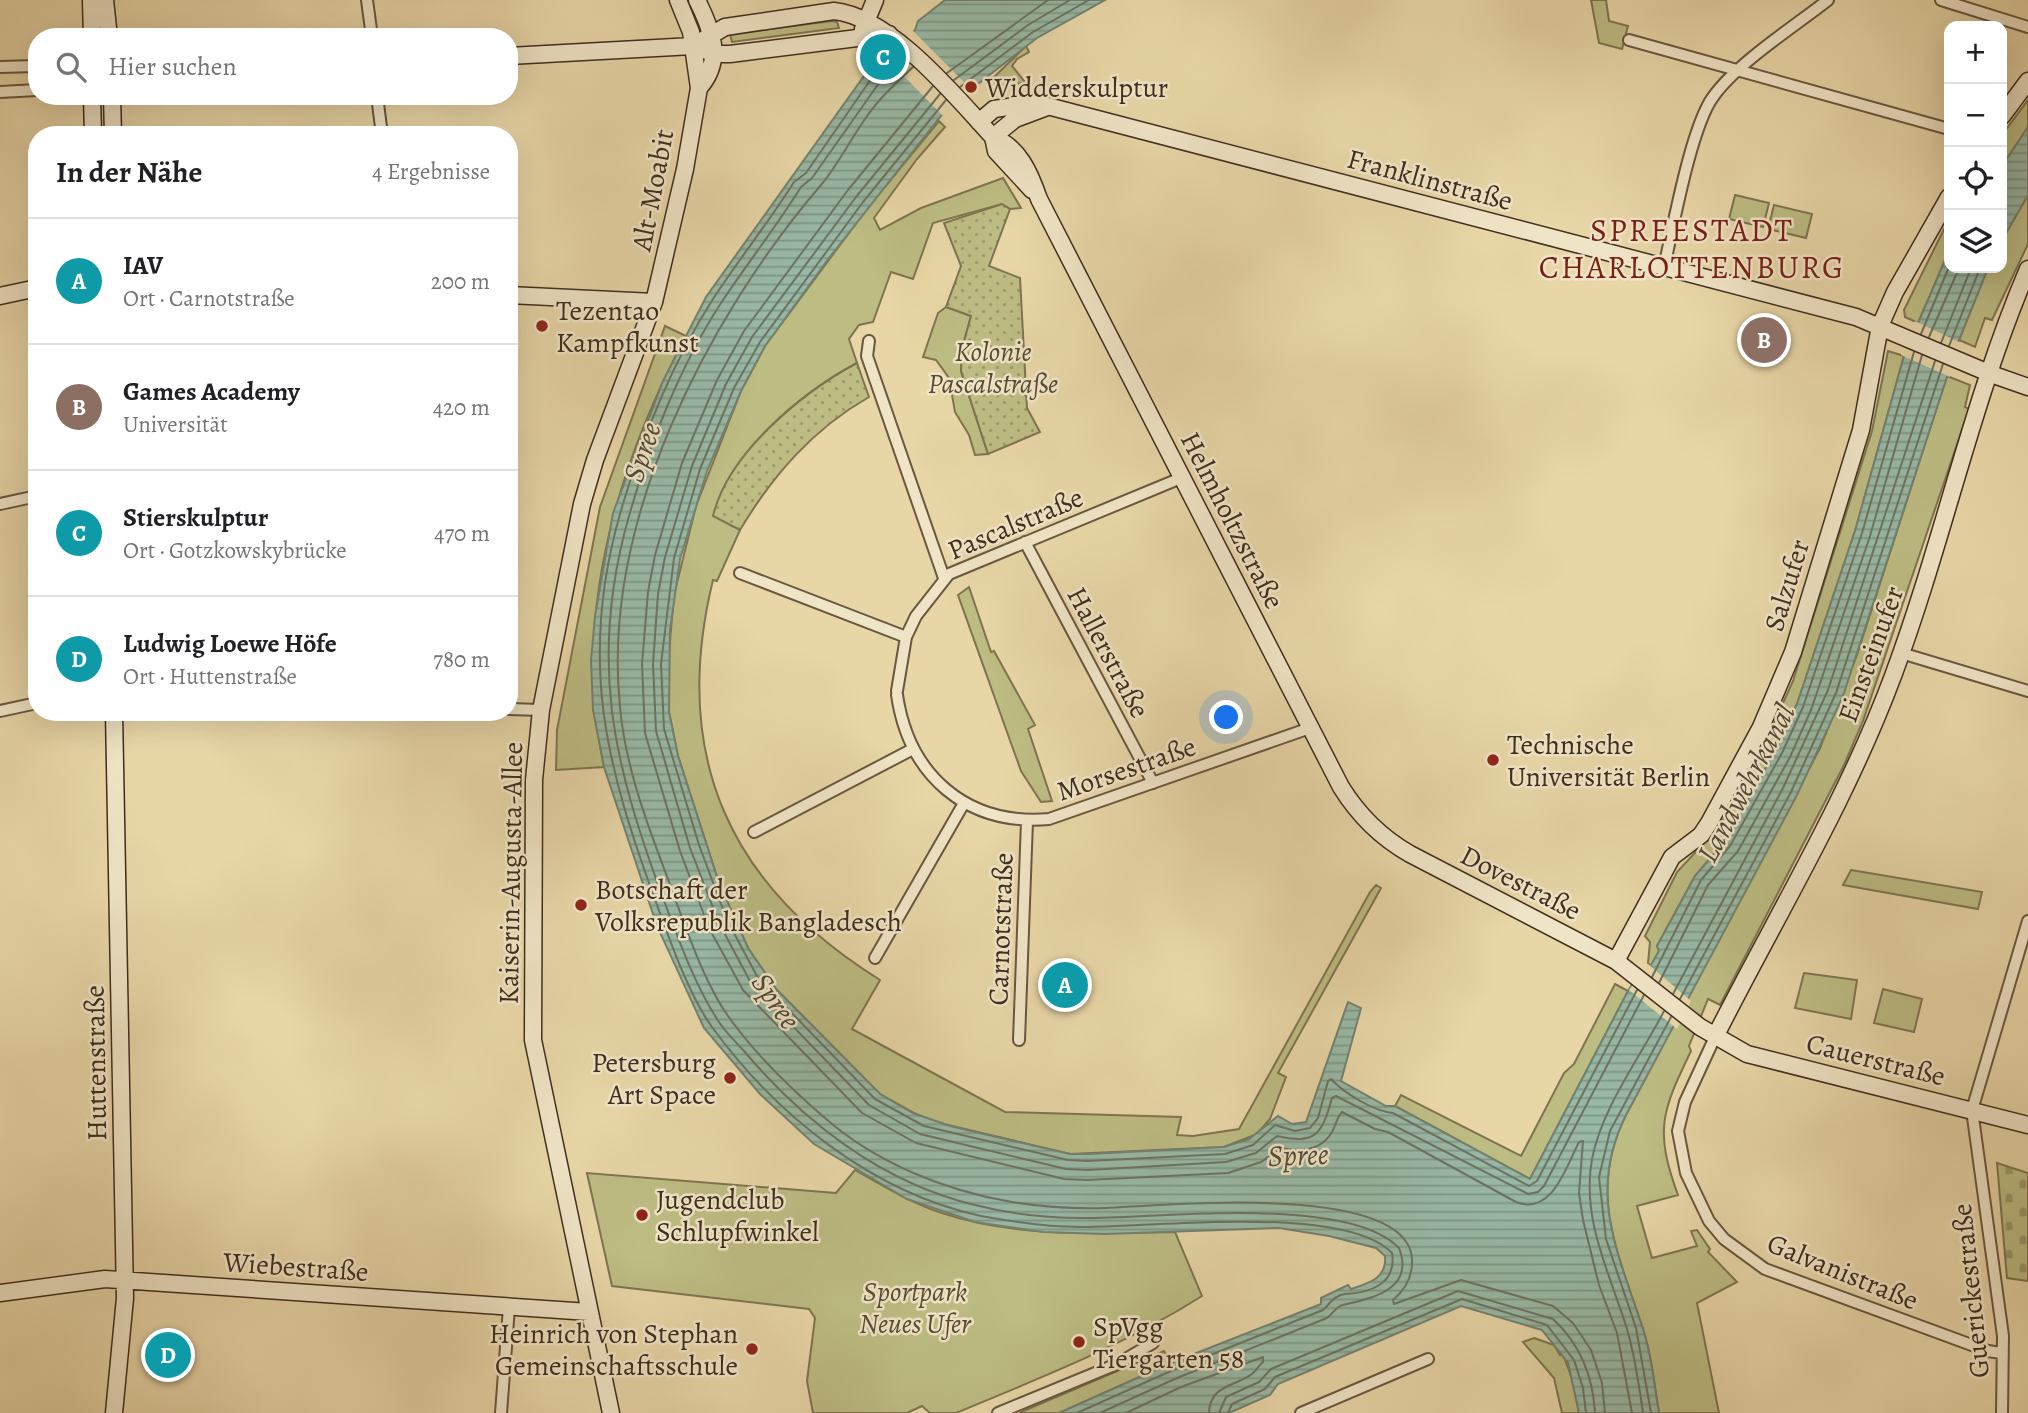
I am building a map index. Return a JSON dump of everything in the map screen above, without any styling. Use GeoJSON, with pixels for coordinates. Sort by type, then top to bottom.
{"type":"FeatureCollection","features":[{"type":"Feature","properties":{"kind":"street"},"geometry":{"type":"LineString","coordinates":[[91,0],[92,28]]}},
{"type":"Feature","properties":{"kind":"street"},"geometry":{"type":"LineString","coordinates":[[105,0],[108,28]]}},
{"type":"Feature","properties":{"kind":"street"},"geometry":{"type":"LineString","coordinates":[[367,0],[371,28]]}},
{"type":"Feature","properties":{"kind":"street","name":"Alt-Moabit"},"geometry":{"type":"LineString","coordinates":[[654,302],[681,188],[699,88],[688,20],[678,0]]}},
{"type":"Feature","properties":{"kind":"street"},"geometry":{"type":"LineString","coordinates":[[697,0],[712,33],[715,54]]}},
{"type":"Feature","properties":{"kind":"street"},"geometry":{"type":"LineString","coordinates":[[859,37],[875,0]]}},
{"type":"Feature","properties":{"kind":"street"},"geometry":{"type":"LineString","coordinates":[[1664,267],[1699,127],[1715,93],[1739,70],[1828,0]]}},
{"type":"Feature","properties":{"kind":"street"},"geometry":{"type":"LineString","coordinates":[[1941,0],[2028,27]]}},
{"type":"Feature","properties":{"kind":"street"},"geometry":{"type":"LineString","coordinates":[[693,46],[712,33],[733,25],[848,6],[859,37]]}},
{"type":"Feature","properties":{"kind":"street","name":"Helmholtzstraße"},"geometry":{"type":"LineString","coordinates":[[848,6],[893,37],[993,136],[1006,142],[1030,173],[1039,199],[1310,728],[1352,804],[1381,835],[1402,850]]}},
{"type":"Feature","properties":{"kind":"street"},"geometry":{"type":"LineString","coordinates":[[518,56],[693,46],[715,54],[859,37],[893,37]]}},
{"type":"Feature","properties":{"kind":"street"},"geometry":{"type":"LineString","coordinates":[[1629,40],[1944,128]]}},
{"type":"Feature","properties":{"kind":"street","name":"Alt-Moabit"},"geometry":{"type":"LineString","coordinates":[[699,88],[707,78],[715,54]]}},
{"type":"Feature","properties":{"kind":"street"},"geometry":{"type":"LineString","coordinates":[[0,67],[28,66]]}},
{"type":"Feature","properties":{"kind":"street"},"geometry":{"type":"LineString","coordinates":[[2007,109],[2028,81]]}},
{"type":"Feature","properties":{"kind":"street"},"geometry":{"type":"LineString","coordinates":[[0,92],[28,90]]}},
{"type":"Feature","properties":{"kind":"street","name":"Franklinstraße"},"geometry":{"type":"LineString","coordinates":[[979,122],[1001,108],[1036,103],[1880,326],[2028,387]]}},
{"type":"Feature","properties":{"kind":"street"},"geometry":{"type":"LineString","coordinates":[[92,105],[93,126]]}},
{"type":"Feature","properties":{"kind":"street"},"geometry":{"type":"LineString","coordinates":[[112,105],[113,126]]}},
{"type":"Feature","properties":{"kind":"street"},"geometry":{"type":"LineString","coordinates":[[378,105],[381,126]]}},
{"type":"Feature","properties":{"kind":"street"},"geometry":{"type":"LineString","coordinates":[[993,136],[1015,119],[1047,107]]}},
{"type":"Feature","properties":{"kind":"street","name":"Salzufer"},"geometry":{"type":"LineString","coordinates":[[1616,961],[1672,857],[1701,835],[1709,823],[1781,683],[1861,430],[1880,326],[1895,292],[1944,206]]}},
{"type":"Feature","properties":{"kind":"street","name":"Einsteinufer"},"geometry":{"type":"LineString","coordinates":[[1715,1037],[1787,903],[1866,742],[1901,653],[1991,374],[2028,269]]}},
{"type":"Feature","properties":{"kind":"street"},"geometry":{"type":"LineString","coordinates":[[0,296],[28,290]]}},
{"type":"Feature","properties":{"kind":"street"},"geometry":{"type":"LineString","coordinates":[[518,295],[654,302]]}},
{"type":"Feature","properties":{"kind":"street","name":"Kaiserin-Augusta-Allee"},"geometry":{"type":"LineString","coordinates":[[611,1413],[533,1040],[534,780],[541,710],[592,469],[654,302]]}},
{"type":"Feature","properties":{"kind":"street"},"geometry":{"type":"LineString","coordinates":[[870,341],[867,356],[944,578]]}},
{"type":"Feature","properties":{"kind":"street","name":"Pascalstraße"},"geometry":{"type":"LineString","coordinates":[[1031,820],[1000,817],[964,803],[936,780],[913,749],[902,723],[897,693],[906,637],[916,616],[944,578],[1181,478]]}},
{"type":"Feature","properties":{"kind":"street"},"geometry":{"type":"LineString","coordinates":[[0,504],[28,498]]}},
{"type":"Feature","properties":{"kind":"street","name":"Hallerstraße"},"geometry":{"type":"LineString","coordinates":[[1025,542],[1153,783]]}},
{"type":"Feature","properties":{"kind":"street"},"geometry":{"type":"LineString","coordinates":[[740,573],[906,637]]}},
{"type":"Feature","properties":{"kind":"street"},"geometry":{"type":"LineString","coordinates":[[1901,653],[2028,691]]}},
{"type":"Feature","properties":{"kind":"street"},"geometry":{"type":"LineString","coordinates":[[0,711],[28,705]]}},
{"type":"Feature","properties":{"kind":"street"},"geometry":{"type":"LineString","coordinates":[[518,709],[541,710]]}},
{"type":"Feature","properties":{"kind":"street","name":"Huttenstraße"},"geometry":{"type":"LineString","coordinates":[[114,721],[125,1280],[114,1413]]}},
{"type":"Feature","properties":{"kind":"street","name":"Morsestraße"},"geometry":{"type":"LineString","coordinates":[[1031,820],[1049,819],[1310,728]]}},
{"type":"Feature","properties":{"kind":"street"},"geometry":{"type":"LineString","coordinates":[[754,832],[913,749]]}},
{"type":"Feature","properties":{"kind":"street"},"geometry":{"type":"LineString","coordinates":[[874,958],[964,803]]}},
{"type":"Feature","properties":{"kind":"street","name":"Carnotstraße"},"geometry":{"type":"LineString","coordinates":[[1019,1040],[1031,820]]}},
{"type":"Feature","properties":{"kind":"street","name":"Dovestraße"},"geometry":{"type":"LineString","coordinates":[[1402,850],[1616,961],[1638,975],[1690,1019]]}},
{"type":"Feature","properties":{"kind":"street","name":"Guerickestraße"},"geometry":{"type":"LineString","coordinates":[[2003,1413],[2003,1336],[1972,1110],[2028,921]]}},
{"type":"Feature","properties":{"kind":"street","name":"Cauerstraße"},"geometry":{"type":"LineString","coordinates":[[1690,1019],[1715,1037],[1747,1054],[2028,1125]]}},
{"type":"Feature","properties":{"kind":"street","name":"Galvanistraße"},"geometry":{"type":"LineString","coordinates":[[1715,1037],[1685,1102],[1678,1131],[1686,1173],[1709,1221],[1746,1257],[1784,1278],[1988,1351],[2001,1353]]}},
{"type":"Feature","properties":{"kind":"street","name":"Wiebestraße"},"geometry":{"type":"LineString","coordinates":[[0,1293],[105,1279],[589,1312]]}},
{"type":"Feature","properties":{"kind":"street"},"geometry":{"type":"LineString","coordinates":[[501,1413],[509,1307]]}},
{"type":"Feature","properties":{"kind":"street"},"geometry":{"type":"LineString","coordinates":[[998,1413],[1117,1364],[1153,1343]]}},
{"type":"Feature","properties":{"kind":"street"},"geometry":{"type":"LineString","coordinates":[[1301,1413],[1428,1359]]}},
{"type":"Feature","properties":{"kind":"green space"},"geometry":{"type":"Polygon","coordinates":[[[1591,0],[1606,0],[1609,21],[1628,26],[1622,49],[1599,43],[1591,0]]]}},
{"type":"Feature","properties":{"kind":"green space"},"geometry":{"type":"Polygon","coordinates":[[[837,22],[839,28],[732,42],[730,34],[837,22]]]}},
{"type":"Feature","properties":{"kind":"green space"},"geometry":{"type":"Polygon","coordinates":[[[1026,46],[1029,52],[1017,59],[1012,66],[1025,82],[1000,89],[992,79],[1026,46]]]}},
{"type":"Feature","properties":{"kind":"green space"},"geometry":{"type":"Polygon","coordinates":[[[2028,100],[2028,127],[2007,158],[2007,128],[2028,100]]]}},
{"type":"Feature","properties":{"kind":"green space"},"geometry":{"type":"Polygon","coordinates":[[[939,121],[945,127],[917,159],[874,218],[880,230],[921,208],[1003,178],[1021,208],[1010,209],[1002,204],[933,223],[913,279],[891,272],[873,322],[859,325],[849,339],[857,363],[791,408],[770,427],[734,470],[714,516],[740,530],[717,581],[713,580],[702,644],[700,704],[707,759],[724,811],[749,859],[784,903],[828,943],[880,980],[852,1029],[1005,1112],[1181,1117],[1177,1135],[1193,1136],[1239,1129],[1370,892],[1376,885],[1381,888],[1278,1073],[1286,1077],[1270,1119],[1257,1134],[1224,1147],[1070,1154],[927,1120],[880,1094],[776,989],[748,948],[719,883],[678,756],[669,712],[668,664],[674,595],[696,506],[741,391],[765,346],[869,206],[939,121]]]}},
{"type":"Feature","properties":{"kind":"green space"},"geometry":{"type":"Polygon","coordinates":[[[1735,195],[1769,203],[1763,227],[1729,219],[1735,195]]]}},
{"type":"Feature","properties":{"kind":"green space"},"geometry":{"type":"Polygon","coordinates":[[[2028,195],[2028,244],[1992,320],[1985,318],[1975,347],[1959,340],[1986,273],[2007,273],[2007,231],[2028,195]]]}},
{"type":"Feature","properties":{"kind":"green space","name":"Kolonie Pascalstraße"},"geometry":{"type":"Polygon","coordinates":[[[1002,204],[1010,209],[989,266],[1020,278],[1027,408],[1040,432],[988,454],[961,371],[962,349],[971,316],[946,307],[961,266],[944,223],[1002,204]]]}},
{"type":"Feature","properties":{"kind":"green space"},"geometry":{"type":"Polygon","coordinates":[[[1774,205],[1812,214],[1806,238],[1768,229],[1774,205]]]}},
{"type":"Feature","properties":{"kind":"green space"},"geometry":{"type":"Polygon","coordinates":[[[1944,229],[1944,263],[1918,323],[1905,317],[1904,310],[1944,229]]]}},
{"type":"Feature","properties":{"kind":"green space"},"geometry":{"type":"Polygon","coordinates":[[[946,307],[971,316],[962,349],[961,371],[988,454],[975,455],[969,435],[955,412],[949,378],[936,360],[923,357],[938,313],[946,307]]]}},
{"type":"Feature","properties":{"kind":"green space"},"geometry":{"type":"Polygon","coordinates":[[[665,326],[686,336],[639,438],[621,491],[597,600],[593,655],[595,711],[604,767],[556,770],[557,730],[600,507],[665,326]]]}},
{"type":"Feature","properties":{"kind":"green space"},"geometry":{"type":"Polygon","coordinates":[[[1888,351],[1904,356],[1855,531],[1797,704],[1776,750],[1724,842],[1695,876],[1657,946],[1659,951],[1651,966],[1648,963],[1650,942],[1645,936],[1677,872],[1719,827],[1763,747],[1793,681],[1872,431],[1888,351]]]}},
{"type":"Feature","properties":{"kind":"green space","name":"Kolonie Pascalstraße"},"geometry":{"type":"Polygon","coordinates":[[[857,363],[869,397],[830,424],[796,455],[766,491],[740,530],[713,516],[721,493],[734,470],[770,427],[814,390],[857,363]]]}},
{"type":"Feature","properties":{"kind":"green space"},"geometry":{"type":"Polygon","coordinates":[[[1947,376],[1970,385],[1965,407],[1969,409],[1863,721],[1844,765],[1720,1005],[1708,999],[1689,1046],[1691,1051],[1673,1090],[1665,1121],[1666,1154],[1678,1195],[1637,1206],[1652,1258],[1697,1246],[1691,1231],[1697,1230],[1710,1249],[1708,1252],[1737,1282],[1697,1303],[1719,1413],[1659,1413],[1647,1345],[1615,1244],[1610,1219],[1607,1194],[1615,1143],[1626,1115],[1820,748],[1857,655],[1947,376]]]}},
{"type":"Feature","properties":{"kind":"green space"},"geometry":{"type":"Polygon","coordinates":[[[969,587],[991,652],[994,651],[1035,725],[1028,729],[1052,801],[1041,802],[1021,771],[958,595],[969,587]]]}},
{"type":"Feature","properties":{"kind":"green space"},"geometry":{"type":"Polygon","coordinates":[[[1851,870],[1982,892],[1978,909],[1843,885],[1851,870]]]}},
{"type":"Feature","properties":{"kind":"green space"},"geometry":{"type":"Polygon","coordinates":[[[1804,973],[1857,980],[1851,1019],[1795,1008],[1804,973]]]}},
{"type":"Feature","properties":{"kind":"green space"},"geometry":{"type":"Polygon","coordinates":[[[1615,984],[1628,991],[1530,1179],[1395,1106],[1401,1095],[1521,1156],[1564,1073],[1574,1064],[1615,984]]]}},
{"type":"Feature","properties":{"kind":"green space"},"geometry":{"type":"Polygon","coordinates":[[[1883,989],[1922,999],[1914,1032],[1874,1023],[1883,989]]]}},
{"type":"Feature","properties":{"kind":"green space"},"geometry":{"type":"Polygon","coordinates":[[[1997,1163],[2028,1173],[2028,1281],[2007,1278],[1997,1163]]]}},
{"type":"Feature","properties":{"kind":"green space","name":"Sportpark Neues Ufer"},"geometry":{"type":"Polygon","coordinates":[[[855,1170],[897,1194],[931,1209],[999,1227],[1057,1232],[1175,1232],[1202,1296],[1112,1345],[956,1413],[930,1413],[922,1406],[907,1413],[813,1413],[807,1381],[815,1318],[809,1309],[612,1286],[587,1173],[836,1193],[855,1170]]]}},
{"type":"Feature","properties":{"kind":"green space"},"geometry":{"type":"Polygon","coordinates":[[[1534,1338],[1554,1345],[1560,1355],[1563,1354],[1576,1390],[1579,1413],[1562,1413],[1554,1378],[1523,1342],[1534,1338]]]}},
{"type":"Feature","properties":{"kind":"green space"},"geometry":{"type":"Polygon","coordinates":[[[1164,1351],[1171,1363],[1059,1413],[1019,1413],[1164,1351]]]}},
{"type":"Feature","properties":{"kind":"water","name":"Spree"},"geometry":{"type":"Polygon","coordinates":[[[945,0],[1105,0],[1037,38],[974,87],[971,85],[941,116],[829,258],[765,346],[741,391],[707,471],[680,559],[670,630],[669,712],[678,756],[719,883],[748,948],[776,989],[880,1094],[913,1113],[950,1126],[1070,1154],[1088,1154],[1224,1147],[1249,1139],[1278,1116],[1292,1124],[1306,1122],[1348,1002],[1361,1008],[1341,1081],[1386,1106],[1395,1106],[1530,1179],[1628,991],[1638,975],[1643,979],[1659,951],[1657,946],[1695,876],[1724,842],[1776,750],[1797,704],[1855,531],[1904,356],[1944,264],[1944,273],[1986,273],[1959,340],[1843,696],[1797,795],[1626,1115],[1615,1143],[1607,1194],[1610,1219],[1615,1244],[1647,1345],[1659,1413],[1579,1413],[1568,1363],[1542,1330],[1461,1306],[1278,1384],[1270,1395],[1229,1413],[1059,1413],[1171,1363],[1321,1304],[1321,1298],[1348,1285],[1351,1289],[1371,1282],[1383,1270],[1385,1256],[1376,1248],[1329,1236],[1279,1228],[1105,1234],[1043,1232],[975,1222],[907,1199],[814,1144],[760,1094],[704,1028],[657,926],[604,767],[593,710],[591,661],[595,616],[613,513],[663,381],[706,297],[864,76],[915,30],[918,21],[945,0]]]}},
{"type":"Feature","properties":{"kind":"water"},"geometry":{"type":"Polygon","coordinates":[[[2028,127],[2028,195],[2007,231],[2007,210],[2007,158],[2028,127]]]}},
{"type":"Feature","properties":{"kind":"pier"},"geometry":{"type":"Polygon","coordinates":[[[911,29],[971,89],[943,116],[883,55],[911,29]]]}},
{"type":"Feature","properties":{"kind":"pier"},"geometry":{"type":"Polygon","coordinates":[[[1915,321],[1961,343],[1950,377],[1901,355],[1915,321]]]}},
{"type":"Feature","properties":{"kind":"pier"},"geometry":{"type":"Polygon","coordinates":[[[1648,964],[1691,1001],[1677,1029],[1629,990],[1648,964]]]}},
{"type":"Feature","properties":{"kind":"place","name":"Stierskulptur"},"geometry":{"type":"Point","coordinates":[883,57]}},
{"type":"Feature","properties":{"kind":"place","name":"Widderskulptur"},"geometry":{"type":"Point","coordinates":[971,87]}},
{"type":"Feature","properties":{"kind":"place","name":"Tezentao Kampfkunst"},"geometry":{"type":"Point","coordinates":[542,326]}},
{"type":"Feature","properties":{"kind":"place","name":"Games Academy"},"geometry":{"type":"Point","coordinates":[1764,340]}},
{"type":"Feature","properties":{"kind":"place","name":"Technische Universität Berlin"},"geometry":{"type":"Point","coordinates":[1493,760]}},
{"type":"Feature","properties":{"kind":"place","name":"Botschaft der Volksrepublik Bangladesch"},"geometry":{"type":"Point","coordinates":[581,905]}},
{"type":"Feature","properties":{"kind":"place","name":"IAV"},"geometry":{"type":"Point","coordinates":[1065,985]}},
{"type":"Feature","properties":{"kind":"place","name":"Petersburg Art Space"},"geometry":{"type":"Point","coordinates":[730,1078]}},
{"type":"Feature","properties":{"kind":"place","name":"Jugendclub Schlupfwinkel"},"geometry":{"type":"Point","coordinates":[642,1215]}},
{"type":"Feature","properties":{"kind":"place","name":"SpVgg Tiergarten 58"},"geometry":{"type":"Point","coordinates":[1079,1342]}},
{"type":"Feature","properties":{"kind":"place","name":"Heinrich von Stephan Gemeinschaftsschule"},"geometry":{"type":"Point","coordinates":[752,1349]}},
{"type":"Feature","properties":{"kind":"place","name":"Ludwig Loewe Höfe"},"geometry":{"type":"Point","coordinates":[168,1355]}},
{"type":"Feature","properties":{"kind":"district","name":"SPREESTADT CHARLOTTENBURG"},"geometry":{"type":"Point","coordinates":[1692,248]}},
{"type":"Feature","properties":{"kind":"water label","name":"Landwehrkanal"},"geometry":{"type":"Point","coordinates":[1746,783]}}]}
